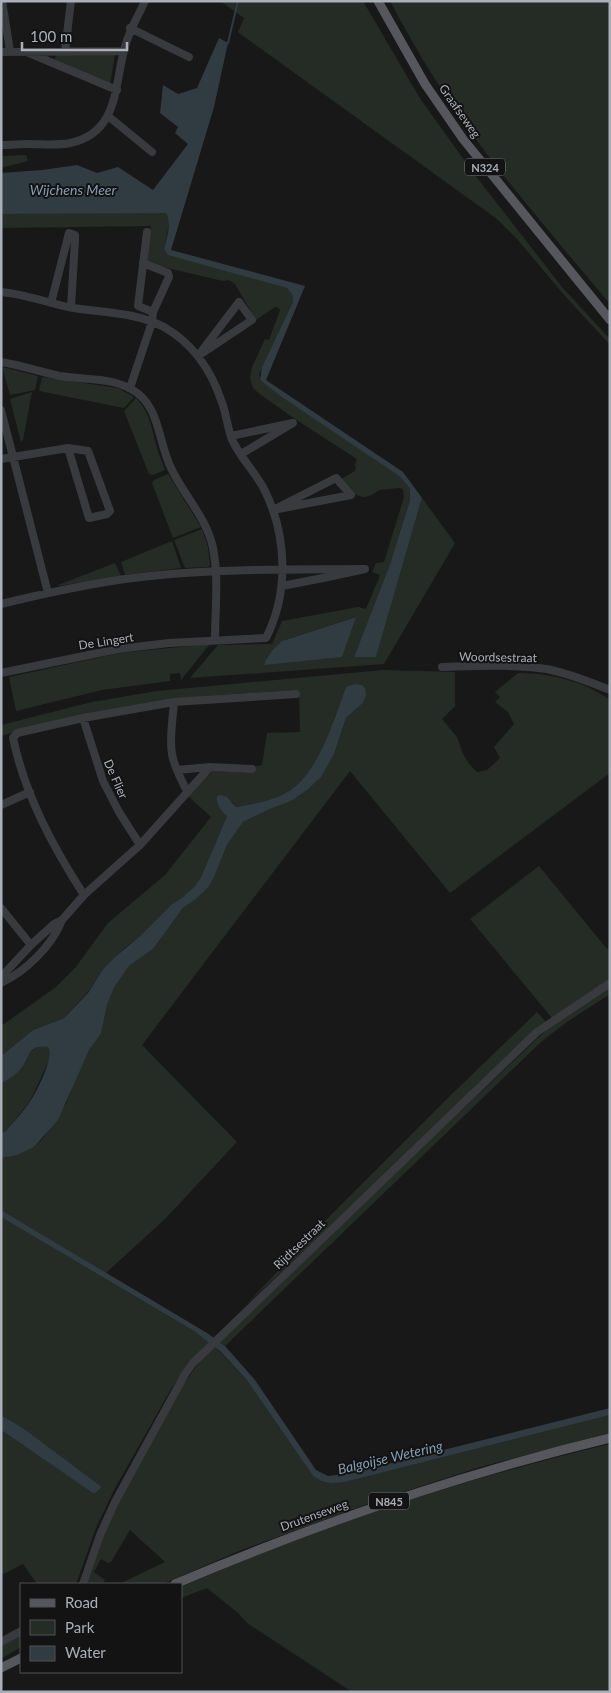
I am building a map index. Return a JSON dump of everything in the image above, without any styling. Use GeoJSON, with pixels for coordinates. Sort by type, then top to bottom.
{"type":"FeatureCollection","features":[{"type":"Feature","properties":{"kind":"main road","name":"Graafseweg"},"geometry":{"type":"LineString","coordinates":[[378,1],[425,84],[463,139],[610,320]]}},
{"type":"Feature","properties":{"kind":"main road","name":"Drutenseweg"},"geometry":{"type":"LineString","coordinates":[[177,1583],[275,1543],[375,1506],[496,1468],[610,1438]]}},
{"type":"Feature","properties":{"kind":"main road"},"geometry":{"type":"LineString","coordinates":[[1,1668],[20,1658]]}},
{"type":"Feature","properties":{"kind":"street"},"geometry":{"type":"LineString","coordinates":[[2,1],[10,51]]}},
{"type":"Feature","properties":{"kind":"street"},"geometry":{"type":"LineString","coordinates":[[65,51],[71,1]]}},
{"type":"Feature","properties":{"kind":"street"},"geometry":{"type":"LineString","coordinates":[[1,146],[72,143],[90,135],[98,128],[108,116],[117,90],[123,51],[130,28],[144,1]]}},
{"type":"Feature","properties":{"kind":"street"},"geometry":{"type":"LineString","coordinates":[[130,28],[189,57]]}},
{"type":"Feature","properties":{"kind":"street"},"geometry":{"type":"LineString","coordinates":[[26,51],[117,90]]}},
{"type":"Feature","properties":{"kind":"street"},"geometry":{"type":"LineString","coordinates":[[48,60],[49,51]]}},
{"type":"Feature","properties":{"kind":"street"},"geometry":{"type":"LineString","coordinates":[[1,52],[123,51]]}},
{"type":"Feature","properties":{"kind":"street"},"geometry":{"type":"LineString","coordinates":[[108,116],[152,152]]}},
{"type":"Feature","properties":{"kind":"street"},"geometry":{"type":"LineString","coordinates":[[147,232],[138,306],[153,312]]}},
{"type":"Feature","properties":{"kind":"street"},"geometry":{"type":"LineString","coordinates":[[51,303],[69,233],[75,234],[71,307]]}},
{"type":"Feature","properties":{"kind":"street"},"geometry":{"type":"LineString","coordinates":[[130,388],[152,322],[153,312],[169,277],[168,273],[143,263]]}},
{"type":"Feature","properties":{"kind":"street","name":"De Lingert"},"geometry":{"type":"LineString","coordinates":[[1,292],[71,307],[118,312],[164,327],[183,340],[198,356],[212,377],[222,400],[231,436],[258,478],[273,510],[280,539],[283,570],[282,586],[271,627],[266,638],[215,640],[118,649],[1,673]]}},
{"type":"Feature","properties":{"kind":"street"},"geometry":{"type":"LineString","coordinates":[[239,302],[252,320],[198,356],[204,348],[239,302]]}},
{"type":"Feature","properties":{"kind":"street"},"geometry":{"type":"LineString","coordinates":[[1,362],[50,374],[112,382],[130,388],[147,402],[155,418],[171,470],[206,526],[214,550],[216,571],[215,640]]}},
{"type":"Feature","properties":{"kind":"street"},"geometry":{"type":"LineString","coordinates":[[1,410],[48,593]]}},
{"type":"Feature","properties":{"kind":"street"},"geometry":{"type":"LineString","coordinates":[[231,436],[293,423],[241,454]]}},
{"type":"Feature","properties":{"kind":"street"},"geometry":{"type":"LineString","coordinates":[[1,459],[68,448],[88,452],[110,511],[107,514],[89,518],[68,448]]}},
{"type":"Feature","properties":{"kind":"street"},"geometry":{"type":"LineString","coordinates":[[336,478],[351,495],[312,502],[273,510],[336,478]]}},
{"type":"Feature","properties":{"kind":"street"},"geometry":{"type":"LineString","coordinates":[[1,604],[124,579],[216,571],[365,569],[282,586]]}},
{"type":"Feature","properties":{"kind":"street","name":"Woordsestraat"},"geometry":{"type":"LineString","coordinates":[[442,667],[548,669],[610,690]]}},
{"type":"Feature","properties":{"kind":"street"},"geometry":{"type":"LineString","coordinates":[[84,895],[61,860],[30,792],[16,752],[14,738],[16,733],[83,718],[174,702],[296,694]]}},
{"type":"Feature","properties":{"kind":"street"},"geometry":{"type":"LineString","coordinates":[[174,702],[171,737],[172,754],[187,791]]}},
{"type":"Feature","properties":{"kind":"street","name":"De Flier"},"geometry":{"type":"LineString","coordinates":[[83,718],[103,781],[119,812],[140,845]]}},
{"type":"Feature","properties":{"kind":"street"},"geometry":{"type":"LineString","coordinates":[[177,770],[210,767],[252,769]]}},
{"type":"Feature","properties":{"kind":"street"},"geometry":{"type":"LineString","coordinates":[[1,983],[10,979],[37,958],[59,928],[62,920],[84,895],[140,845],[210,767]]}},
{"type":"Feature","properties":{"kind":"street"},"geometry":{"type":"LineString","coordinates":[[1,805],[30,792]]}},
{"type":"Feature","properties":{"kind":"street"},"geometry":{"type":"LineString","coordinates":[[1,908],[31,946]]}},
{"type":"Feature","properties":{"kind":"street"},"geometry":{"type":"LineString","coordinates":[[1,978],[54,924],[62,920]]}},
{"type":"Feature","properties":{"kind":"street","name":"Rijdtsestraat"},"geometry":{"type":"LineString","coordinates":[[84,1583],[100,1535],[115,1502],[185,1374],[210,1344],[538,1032],[610,983]]}},
{"type":"Feature","properties":{"kind":"street"},"geometry":{"type":"LineString","coordinates":[[1,1642],[20,1632]]}},
{"type":"Feature","properties":{"kind":"green space"},"geometry":{"type":"Polygon","coordinates":[[[220,1],[363,1],[421,100],[475,175],[562,287],[610,339],[610,345],[565,296],[517,239],[497,219],[239,33],[244,18],[220,1]]]}},
{"type":"Feature","properties":{"kind":"green space"},"geometry":{"type":"Polygon","coordinates":[[[390,1],[610,1],[610,304],[532,211],[476,140],[432,74],[390,1]]]}},
{"type":"Feature","properties":{"kind":"green space"},"geometry":{"type":"Polygon","coordinates":[[[56,54],[115,54],[110,84],[55,60],[56,54]]]}},
{"type":"Feature","properties":{"kind":"green space"},"geometry":{"type":"Polygon","coordinates":[[[26,155],[28,161],[1,168],[1,156],[26,155]]]}},
{"type":"Feature","properties":{"kind":"green space"},"geometry":{"type":"Polygon","coordinates":[[[166,213],[169,224],[164,249],[287,288],[293,296],[293,302],[259,374],[260,380],[399,476],[410,487],[410,500],[390,564],[354,657],[376,657],[422,498],[455,543],[384,664],[190,678],[218,645],[272,644],[282,621],[358,607],[366,609],[380,575],[372,572],[376,563],[384,562],[404,497],[403,489],[379,490],[372,495],[364,497],[356,495],[341,479],[355,471],[357,459],[295,419],[253,388],[250,378],[252,367],[265,339],[269,340],[280,310],[279,308],[275,307],[256,320],[235,284],[229,280],[223,281],[146,263],[151,226],[1,228],[1,214],[166,213]],[[355,617],[282,641],[266,658],[342,657],[355,617]]]}},
{"type":"Feature","properties":{"kind":"green space"},"geometry":{"type":"Polygon","coordinates":[[[2,367],[38,376],[35,390],[10,395],[2,367]]]}},
{"type":"Feature","properties":{"kind":"green space"},"geometry":{"type":"Polygon","coordinates":[[[42,377],[118,388],[134,397],[124,408],[39,391],[42,377]]]}},
{"type":"Feature","properties":{"kind":"green space"},"geometry":{"type":"Polygon","coordinates":[[[32,392],[23,440],[21,442],[10,399],[32,392]]]}},
{"type":"Feature","properties":{"kind":"green space"},"geometry":{"type":"Polygon","coordinates":[[[136,398],[148,415],[165,470],[153,475],[149,474],[124,411],[136,398]]]}},
{"type":"Feature","properties":{"kind":"green space"},"geometry":{"type":"Polygon","coordinates":[[[168,474],[201,527],[173,538],[152,483],[154,480],[168,474]]]}},
{"type":"Feature","properties":{"kind":"green space"},"geometry":{"type":"Polygon","coordinates":[[[202,529],[208,547],[210,565],[208,567],[185,568],[174,540],[202,529]]]}},
{"type":"Feature","properties":{"kind":"green space"},"geometry":{"type":"Polygon","coordinates":[[[172,541],[181,568],[125,575],[121,562],[172,541]]]}},
{"type":"Feature","properties":{"kind":"green space"},"geometry":{"type":"Polygon","coordinates":[[[115,563],[121,576],[58,586],[58,585],[115,563]]]}},
{"type":"Feature","properties":{"kind":"green space"},"geometry":{"type":"Polygon","coordinates":[[[210,644],[181,680],[180,673],[170,674],[170,681],[102,690],[16,711],[9,677],[120,653],[210,644]]]}},
{"type":"Feature","properties":{"kind":"green space"},"geometry":{"type":"Polygon","coordinates":[[[383,670],[455,672],[455,706],[442,719],[457,737],[463,754],[477,772],[487,770],[500,758],[494,747],[514,724],[508,712],[495,702],[500,697],[495,692],[518,673],[566,679],[578,683],[610,700],[610,773],[450,893],[350,771],[142,1045],[237,1142],[165,1219],[106,1273],[1,1210],[1,1158],[34,1147],[44,1137],[66,1104],[89,1050],[101,1034],[107,1005],[114,988],[129,966],[153,949],[183,908],[196,899],[215,875],[227,845],[243,822],[291,801],[334,754],[346,718],[363,703],[346,687],[315,762],[294,788],[262,802],[236,807],[232,801],[217,802],[220,809],[227,816],[201,877],[195,886],[172,904],[103,969],[88,992],[64,1018],[33,1030],[1,1056],[1,1026],[56,987],[75,968],[108,923],[165,875],[211,817],[187,795],[213,771],[254,773],[256,766],[262,765],[267,733],[300,732],[299,691],[221,695],[157,702],[63,720],[1,736],[1,725],[92,702],[157,691],[383,670]]]}},
{"type":"Feature","properties":{"kind":"green space"},"geometry":{"type":"Polygon","coordinates":[[[539,866],[607,949],[610,948],[610,979],[552,1018],[470,919],[539,866]]]}},
{"type":"Feature","properties":{"kind":"green space"},"geometry":{"type":"Polygon","coordinates":[[[610,985],[610,994],[542,1041],[225,1346],[220,1342],[335,1230],[553,1024],[610,985]]]}},
{"type":"Feature","properties":{"kind":"green space"},"geometry":{"type":"Polygon","coordinates":[[[537,1012],[546,1022],[244,1307],[319,1227],[537,1012]]]}},
{"type":"Feature","properties":{"kind":"green space"},"geometry":{"type":"Polygon","coordinates":[[[41,1046],[49,1047],[51,1056],[30,1101],[6,1131],[1,1133],[1,1084],[19,1071],[29,1054],[41,1046]]]}},
{"type":"Feature","properties":{"kind":"green space"},"geometry":{"type":"Polygon","coordinates":[[[1,1217],[194,1331],[209,1342],[183,1371],[171,1389],[114,1490],[96,1528],[76,1583],[36,1583],[23,1564],[3,1574],[1,1571],[1,1430],[94,1494],[102,1487],[23,1428],[1,1415],[1,1217]]]}},
{"type":"Feature","properties":{"kind":"green space"},"geometry":{"type":"Polygon","coordinates":[[[215,1347],[246,1379],[313,1476],[324,1482],[345,1482],[610,1415],[610,1433],[480,1467],[373,1502],[239,1551],[165,1583],[121,1583],[165,1562],[130,1530],[111,1562],[108,1563],[101,1559],[94,1572],[105,1580],[103,1583],[86,1583],[108,1519],[172,1400],[201,1360],[215,1347]]]}},
{"type":"Feature","properties":{"kind":"green space"},"geometry":{"type":"Polygon","coordinates":[[[610,1444],[610,1692],[352,1692],[247,1623],[238,1613],[207,1588],[182,1598],[182,1587],[339,1524],[446,1489],[610,1444]]]}},
{"type":"Feature","properties":{"kind":"green space"},"geometry":{"type":"Polygon","coordinates":[[[20,1634],[20,1648],[1,1659],[1,1644],[20,1634]]]}},
{"type":"Feature","properties":{"kind":"water","name":"Wijchens Meer"},"geometry":{"type":"Polygon","coordinates":[[[219,38],[228,43],[214,107],[171,250],[305,286],[266,380],[403,472],[422,498],[376,657],[354,657],[390,564],[410,500],[410,488],[399,476],[260,380],[262,367],[293,302],[293,296],[287,288],[168,255],[164,249],[169,226],[166,213],[1,214],[1,173],[77,165],[97,173],[118,167],[153,190],[188,144],[175,133],[178,127],[160,113],[163,85],[178,94],[197,88],[219,38]]]}},
{"type":"Feature","properties":{"kind":"water"},"geometry":{"type":"Polygon","coordinates":[[[356,617],[342,657],[264,665],[267,658],[282,641],[356,617]]]}},
{"type":"Feature","properties":{"kind":"water"},"geometry":{"type":"Polygon","coordinates":[[[355,684],[362,685],[365,688],[366,694],[363,703],[346,718],[334,754],[321,777],[291,801],[243,822],[227,845],[209,886],[196,899],[183,908],[153,949],[129,966],[114,988],[107,1005],[101,1034],[89,1050],[58,1120],[34,1147],[17,1155],[1,1158],[1,1133],[6,1131],[34,1096],[44,1074],[50,1051],[48,1047],[37,1047],[31,1051],[19,1071],[1,1084],[1,1056],[33,1030],[64,1018],[88,993],[103,969],[172,904],[195,886],[201,877],[227,816],[219,808],[217,796],[227,797],[236,807],[262,802],[279,796],[294,788],[300,782],[308,773],[321,750],[346,687],[355,684]]]}},
{"type":"Feature","properties":{"kind":"water"},"geometry":{"type":"Polygon","coordinates":[[[1,1210],[207,1333],[225,1346],[255,1380],[316,1470],[328,1476],[352,1473],[610,1408],[610,1415],[345,1482],[324,1482],[313,1476],[246,1379],[220,1351],[194,1331],[1,1217],[1,1210]]]}},
{"type":"Feature","properties":{"kind":"water"},"geometry":{"type":"Polygon","coordinates":[[[1,1415],[23,1428],[102,1487],[94,1494],[1,1430],[1,1415]]]}},
{"type":"Feature","properties":{"kind":"waterway"},"geometry":{"type":"LineString","coordinates":[[228,43],[238,1]]}},
{"type":"Feature","properties":{"kind":"water label","name":"Balgoijse Wetering"},"geometry":{"type":"Point","coordinates":[390,1457]}}]}
